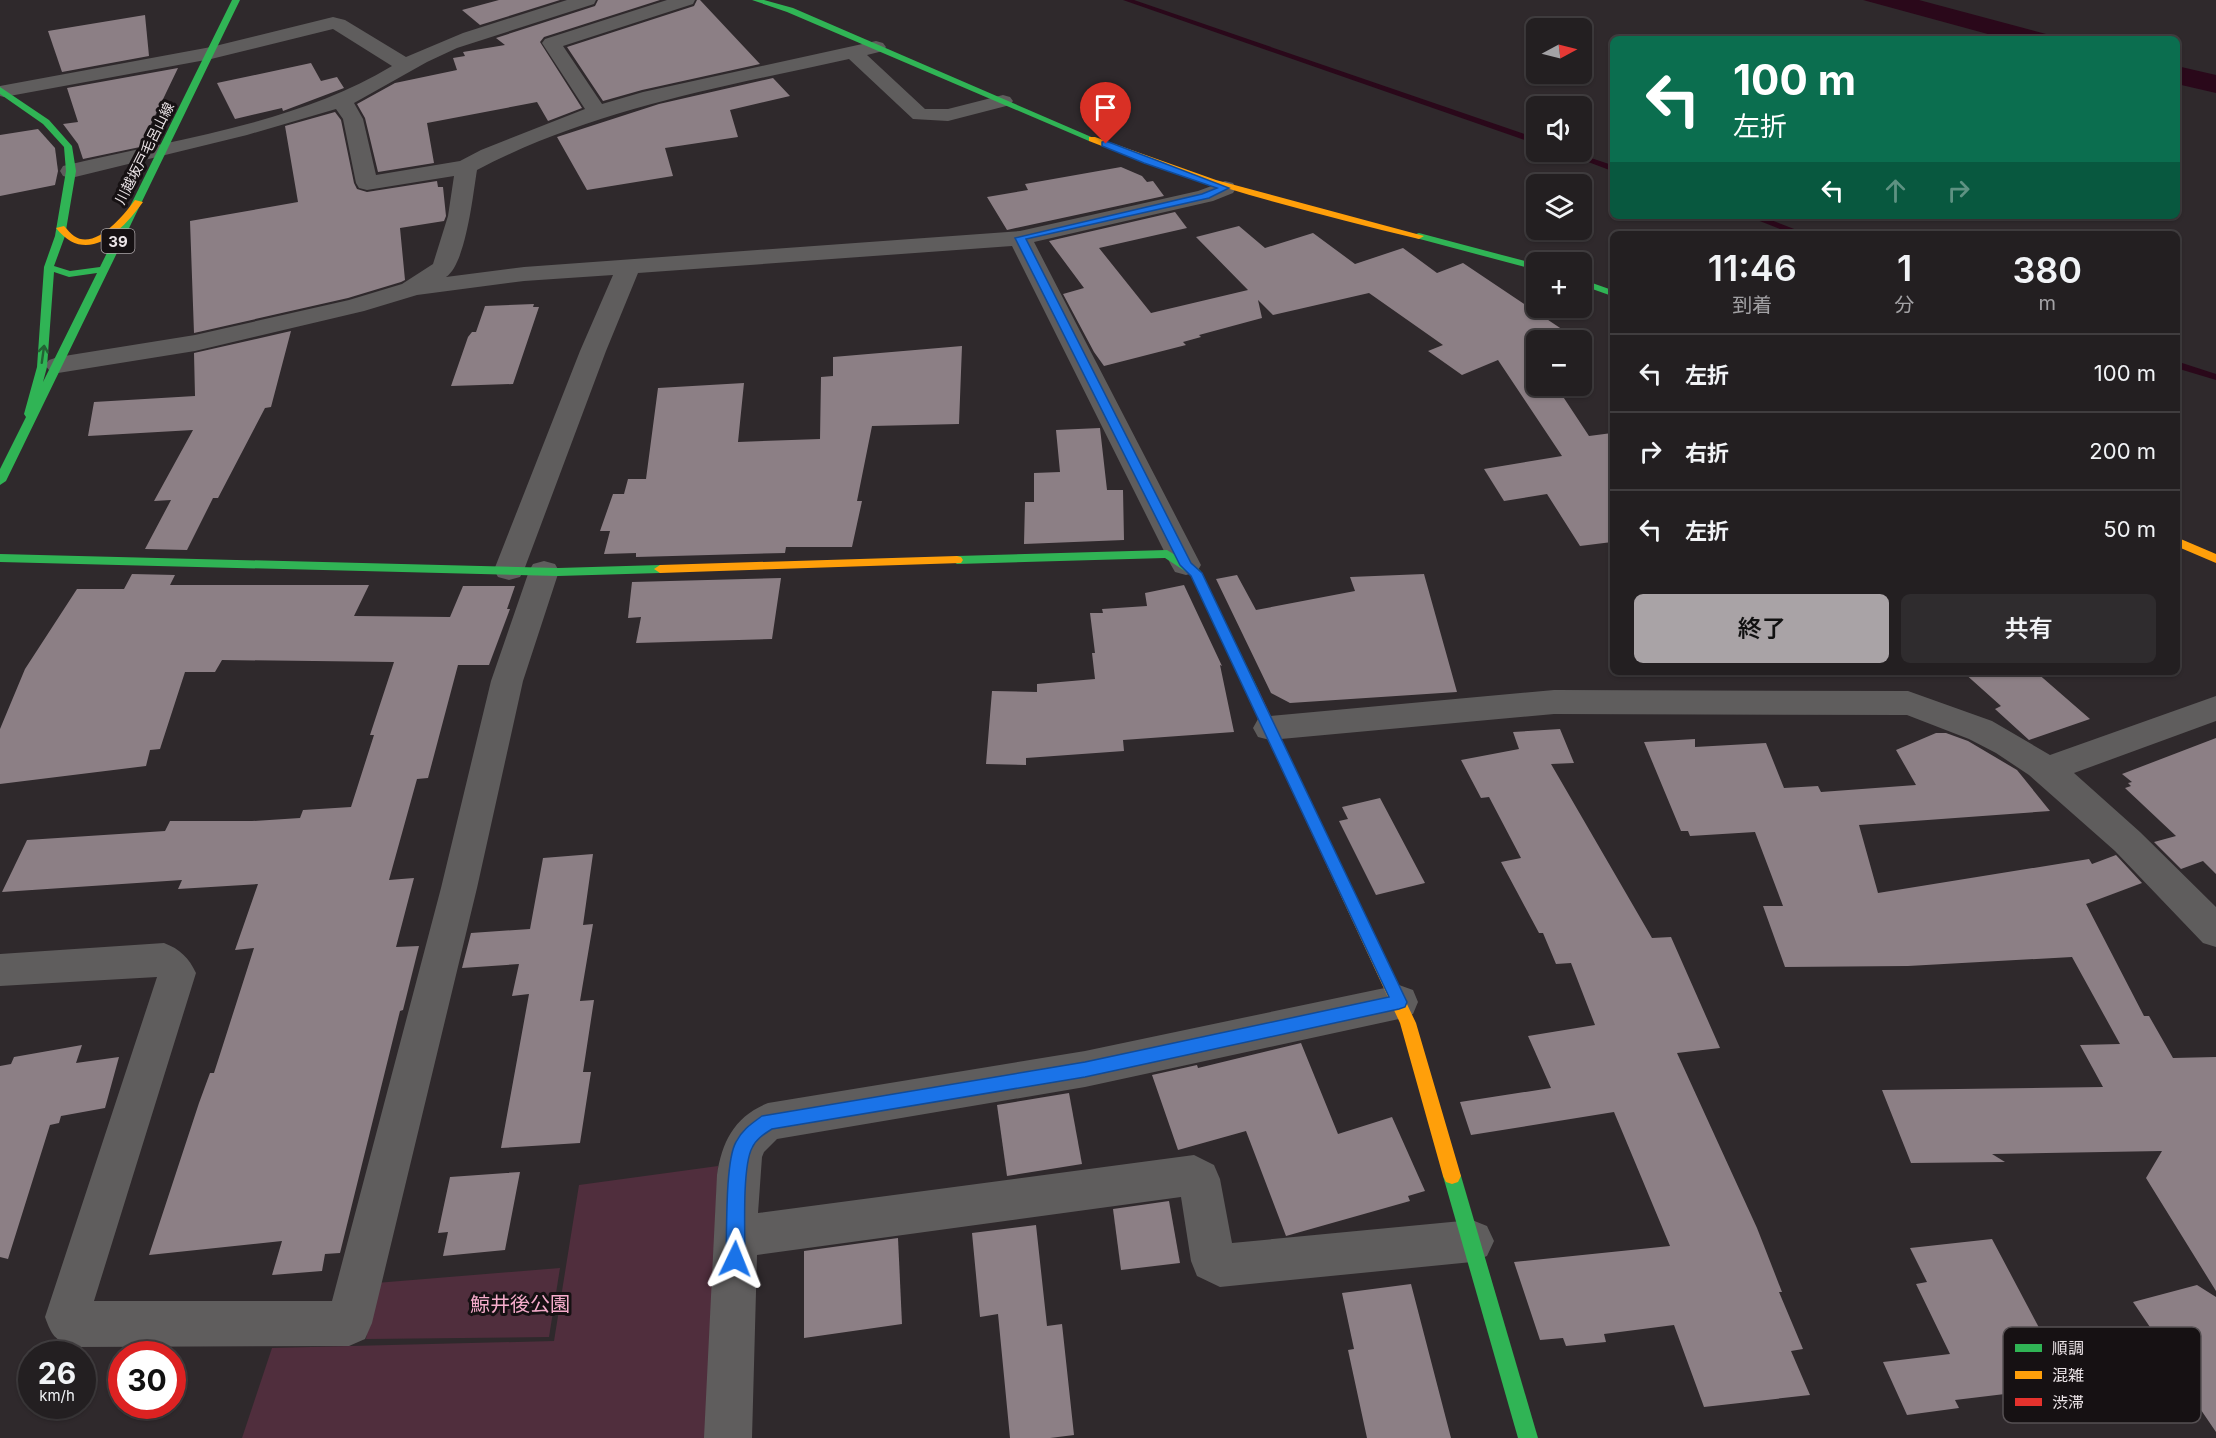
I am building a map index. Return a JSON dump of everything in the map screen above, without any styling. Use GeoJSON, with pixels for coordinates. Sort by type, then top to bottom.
{"type":"FeatureCollection","features":[{"type":"Feature","properties":{"kind":"street","name":"川越坂戸毛呂山線"},"geometry":{"type":"LineString","coordinates":[[0,481],[236,0]]}},
{"type":"Feature","properties":{"kind":"street"},"geometry":{"type":"LineString","coordinates":[[71,171],[210,139],[342,101],[377,84],[431,52],[470,37],[587,0]]}},
{"type":"Feature","properties":{"kind":"street"},"geometry":{"type":"LineString","coordinates":[[597,112],[552,43],[686,0]]}},
{"type":"Feature","properties":{"kind":"street"},"geometry":{"type":"LineString","coordinates":[[756,0],[790,10],[1147,162],[1225,188],[1460,245],[1526,264]]}},
{"type":"Feature","properties":{"kind":"street"},"geometry":{"type":"LineString","coordinates":[[2,91],[211,53],[333,23],[406,66]]}},
{"type":"Feature","properties":{"kind":"street"},"geometry":{"type":"LineString","coordinates":[[342,101],[353,119],[367,183],[466,167],[489,155],[597,112],[664,93],[876,47]]}},
{"type":"Feature","properties":{"kind":"street"},"geometry":{"type":"LineString","coordinates":[[853,52],[920,116],[948,115],[1003,101]]}},
{"type":"Feature","properties":{"kind":"street"},"geometry":{"type":"LineString","coordinates":[[2,91],[46,122],[68,146],[71,171],[61,232],[50,267],[42,367],[16,451]]}},
{"type":"Feature","properties":{"kind":"street"},"geometry":{"type":"LineString","coordinates":[[274,99],[282,118]]}},
{"type":"Feature","properties":{"kind":"street"},"geometry":{"type":"LineString","coordinates":[[411,289],[444,268],[459,216],[466,167]]}},
{"type":"Feature","properties":{"kind":"street"},"geometry":{"type":"LineString","coordinates":[[58,365],[195,344],[355,306],[411,289],[524,274],[1020,238],[1205,196],[1225,188]]}},
{"type":"Feature","properties":{"kind":"street"},"geometry":{"type":"LineString","coordinates":[[61,232],[70,240],[89,241],[106,237],[123,223],[138,201]]}},
{"type":"Feature","properties":{"kind":"street"},"geometry":{"type":"LineString","coordinates":[[61,232],[61,246],[69,257],[82,263],[100,264],[106,268]]}},
{"type":"Feature","properties":{"kind":"street"},"geometry":{"type":"LineString","coordinates":[[1020,238],[1186,565]]}},
{"type":"Feature","properties":{"kind":"street"},"geometry":{"type":"LineString","coordinates":[[0,970],[164,959],[177,973],[67,1317],[73,1324],[349,1323],[459,888],[507,681],[526,571],[593,351],[629,266]]}},
{"type":"Feature","properties":{"kind":"street"},"geometry":{"type":"LineString","coordinates":[[50,267],[69,274],[106,268]]}},
{"type":"Feature","properties":{"kind":"street"},"geometry":{"type":"LineString","coordinates":[[1592,286],[1610,292]]}},
{"type":"Feature","properties":{"kind":"street"},"geometry":{"type":"LineString","coordinates":[[2180,543],[2216,559]]}},
{"type":"Feature","properties":{"kind":"street"},"geometry":{"type":"LineString","coordinates":[[0,558],[526,571],[1167,554],[1196,573],[1408,1023],[1528,1438]]}},
{"type":"Feature","properties":{"kind":"street"},"geometry":{"type":"LineString","coordinates":[[1270,728],[1554,702],[1908,703],[1950,716],[2022,752],[2093,809],[2216,932]]}},
{"type":"Feature","properties":{"kind":"street"},"geometry":{"type":"LineString","coordinates":[[2046,770],[2216,708]]}},
{"type":"Feature","properties":{"kind":"street"},"geometry":{"type":"LineString","coordinates":[[728,1438],[738,1175],[742,1147],[752,1133],[768,1122],[1085,1070],[1399,1002]]}},
{"type":"Feature","properties":{"kind":"street"},"geometry":{"type":"LineString","coordinates":[[736,1237],[1194,1174],[1199,1179],[1213,1261],[1220,1266],[1472,1241]]}},
{"type":"Feature","properties":{"kind":"green space"},"geometry":{"type":"Polygon","coordinates":[[[718,1166],[705,1438],[242,1438],[272,1348],[554,1341],[579,1185],[718,1166]]]}},
{"type":"Feature","properties":{"kind":"green space","name":"鯨井後公園"},"geometry":{"type":"Polygon","coordinates":[[[560,1268],[549,1337],[366,1339],[376,1283],[560,1268]]]}},
{"type":"Feature","properties":{"kind":"shaded area"},"geometry":{"type":"Polygon","coordinates":[[[1863,0],[1919,0],[2054,36],[1995,36],[1863,0]]]}},
{"type":"Feature","properties":{"kind":"shaded area"},"geometry":{"type":"Polygon","coordinates":[[[2180,67],[2216,75],[2216,93],[2180,85],[2180,67]]]}},
{"type":"Feature","properties":{"kind":"building"},"geometry":{"type":"Polygon","coordinates":[[[499,0],[560,0],[480,25],[462,10],[499,0]]]}},
{"type":"Feature","properties":{"kind":"building"},"geometry":{"type":"Polygon","coordinates":[[[598,0],[660,0],[544,37],[540,42],[582,108],[548,121],[537,102],[427,123],[434,163],[378,172],[365,118],[357,104],[395,83],[457,70],[453,58],[465,56],[463,52],[505,45],[496,38],[595,6],[598,0]]]}},
{"type":"Feature","properties":{"kind":"building"},"geometry":{"type":"Polygon","coordinates":[[[697,0],[700,0],[760,64],[603,101],[567,47],[694,6],[697,0]]]}},
{"type":"Feature","properties":{"kind":"building"},"geometry":{"type":"Polygon","coordinates":[[[145,15],[149,56],[62,72],[48,31],[145,15]]]}},
{"type":"Feature","properties":{"kind":"building"},"geometry":{"type":"Polygon","coordinates":[[[311,63],[321,81],[337,77],[344,88],[283,111],[282,108],[235,119],[217,83],[311,63]]]}},
{"type":"Feature","properties":{"kind":"building"},"geometry":{"type":"Polygon","coordinates":[[[178,68],[140,147],[83,159],[78,144],[63,124],[78,122],[67,88],[178,68]]]}},
{"type":"Feature","properties":{"kind":"building"},"geometry":{"type":"Polygon","coordinates":[[[773,78],[790,96],[730,110],[738,137],[665,148],[673,176],[587,190],[557,137],[659,104],[773,78]]]}},
{"type":"Feature","properties":{"kind":"building"},"geometry":{"type":"Polygon","coordinates":[[[335,112],[341,120],[357,189],[367,192],[437,181],[438,187],[443,187],[446,216],[444,221],[400,228],[405,280],[401,282],[348,298],[194,333],[190,221],[298,202],[285,126],[335,112]]]}},
{"type":"Feature","properties":{"kind":"building"},"geometry":{"type":"Polygon","coordinates":[[[38,129],[55,148],[58,171],[55,185],[0,196],[0,135],[38,129]]]}},
{"type":"Feature","properties":{"kind":"building"},"geometry":{"type":"Polygon","coordinates":[[[1121,167],[1142,176],[1147,182],[1153,181],[1164,196],[1007,230],[987,197],[1028,190],[1025,184],[1121,167]]]}},
{"type":"Feature","properties":{"kind":"building"},"geometry":{"type":"Polygon","coordinates":[[[1175,212],[1187,228],[1099,248],[1151,313],[1248,290],[1196,237],[1239,226],[1265,248],[1313,233],[1355,264],[1403,248],[1437,273],[1463,263],[1526,305],[1526,318],[1545,318],[1563,330],[1526,330],[1526,396],[1563,396],[1589,436],[1610,433],[1610,542],[1580,546],[1547,494],[1504,501],[1484,469],[1562,456],[1498,360],[1462,375],[1428,351],[1443,345],[1369,293],[1273,315],[1258,300],[1262,318],[1199,335],[1201,337],[1183,342],[1186,345],[1104,366],[1063,294],[1084,288],[1049,241],[1175,212]]]}},
{"type":"Feature","properties":{"kind":"building"},"geometry":{"type":"Polygon","coordinates":[[[534,304],[533,307],[539,307],[513,384],[451,386],[468,337],[472,332],[476,332],[485,306],[534,304]]]}},
{"type":"Feature","properties":{"kind":"building"},"geometry":{"type":"Polygon","coordinates":[[[291,331],[271,407],[265,408],[218,498],[213,498],[187,550],[145,549],[171,500],[154,501],[193,430],[88,436],[94,402],[195,396],[194,353],[291,331]]]}},
{"type":"Feature","properties":{"kind":"building"},"geometry":{"type":"Polygon","coordinates":[[[962,346],[959,424],[872,426],[857,501],[862,501],[852,547],[786,547],[785,553],[636,557],[636,553],[604,554],[610,531],[600,531],[613,494],[624,494],[628,479],[646,479],[658,388],[744,383],[738,442],[820,439],[821,377],[833,376],[833,357],[962,346]]]}},
{"type":"Feature","properties":{"kind":"building"},"geometry":{"type":"Polygon","coordinates":[[[1100,428],[1107,490],[1123,490],[1124,540],[1024,544],[1025,502],[1034,502],[1034,473],[1060,472],[1056,430],[1100,428]]]}},
{"type":"Feature","properties":{"kind":"building"},"geometry":{"type":"Polygon","coordinates":[[[132,574],[175,575],[170,585],[369,585],[354,616],[450,617],[463,586],[515,586],[507,609],[510,609],[489,665],[458,665],[428,778],[417,779],[389,880],[414,878],[396,947],[419,946],[403,1010],[400,1011],[340,1253],[325,1254],[322,1271],[272,1275],[282,1241],[149,1255],[199,1103],[210,1073],[214,1073],[254,948],[235,950],[258,884],[178,889],[182,880],[2,892],[27,840],[165,831],[170,821],[252,821],[300,818],[303,810],[351,807],[374,735],[370,735],[394,662],[222,660],[215,672],[185,672],[160,749],[150,750],[146,766],[0,784],[0,729],[25,669],[77,589],[124,589],[132,574]]]}},
{"type":"Feature","properties":{"kind":"building"},"geometry":{"type":"Polygon","coordinates":[[[1424,574],[1457,692],[1290,703],[1271,693],[1216,579],[1237,575],[1256,610],[1355,591],[1350,577],[1424,574]]]}},
{"type":"Feature","properties":{"kind":"building"},"geometry":{"type":"Polygon","coordinates":[[[781,578],[772,639],[636,643],[641,617],[628,618],[632,582],[781,578]]]}},
{"type":"Feature","properties":{"kind":"building"},"geometry":{"type":"Polygon","coordinates":[[[1184,585],[1222,666],[1220,665],[1234,732],[1123,740],[1124,751],[1026,758],[1026,765],[986,764],[992,691],[1037,692],[1037,684],[1095,679],[1092,653],[1095,653],[1090,613],[1103,613],[1102,609],[1147,606],[1145,593],[1184,585]]]}},
{"type":"Feature","properties":{"kind":"building"},"geometry":{"type":"Polygon","coordinates":[[[1966,675],[2039,675],[2090,719],[2029,740],[1995,709],[2001,706],[1966,675]]]}},
{"type":"Feature","properties":{"kind":"building"},"geometry":{"type":"Polygon","coordinates":[[[1560,729],[1574,763],[1551,764],[1652,938],[1671,937],[1720,1048],[1677,1053],[1757,1228],[1782,1292],[1779,1292],[1803,1349],[1791,1351],[1810,1395],[1704,1407],[1674,1325],[1604,1334],[1606,1342],[1566,1346],[1563,1338],[1540,1340],[1514,1262],[1670,1246],[1614,1112],[1471,1135],[1460,1102],[1551,1088],[1528,1036],[1595,1025],[1571,963],[1556,964],[1543,933],[1539,933],[1501,862],[1521,858],[1489,797],[1481,798],[1461,760],[1519,749],[1513,732],[1560,729]]]}},
{"type":"Feature","properties":{"kind":"building"},"geometry":{"type":"Polygon","coordinates":[[[1936,733],[1946,733],[1968,741],[2017,770],[2050,811],[1859,825],[1878,893],[2089,859],[2092,864],[2116,855],[2142,883],[2086,904],[2144,1016],[2149,1016],[2173,1058],[2216,1057],[2216,1291],[2146,1178],[2162,1151],[1992,1154],[2005,1162],[1911,1163],[1882,1090],[2103,1087],[2080,1045],[2120,1044],[2072,957],[1908,966],[1785,967],[1763,906],[1783,906],[1755,832],[1690,836],[1688,831],[1681,831],[1644,742],[1695,739],[1695,747],[1766,743],[1784,788],[1818,786],[1821,792],[1916,785],[1896,750],[1936,733]]]}},
{"type":"Feature","properties":{"kind":"building"},"geometry":{"type":"Polygon","coordinates":[[[2216,738],[2216,874],[2203,861],[2181,869],[2154,842],[2176,836],[2125,788],[2131,786],[2128,783],[2132,782],[2122,774],[2216,738]]]}},
{"type":"Feature","properties":{"kind":"building"},"geometry":{"type":"Polygon","coordinates":[[[1380,798],[1425,883],[1376,895],[1339,821],[1348,819],[1342,807],[1380,798]]]}},
{"type":"Feature","properties":{"kind":"building"},"geometry":{"type":"Polygon","coordinates":[[[593,854],[583,925],[593,924],[580,1001],[594,1000],[583,1072],[591,1072],[580,1143],[501,1148],[529,994],[512,996],[519,964],[462,968],[471,933],[530,929],[543,858],[593,854]]]}},
{"type":"Feature","properties":{"kind":"building"},"geometry":{"type":"Polygon","coordinates":[[[1301,1043],[1338,1134],[1392,1117],[1425,1191],[1408,1196],[1410,1201],[1286,1236],[1246,1131],[1178,1150],[1152,1075],[1197,1065],[1198,1068],[1301,1043]]]}},
{"type":"Feature","properties":{"kind":"building"},"geometry":{"type":"Polygon","coordinates":[[[82,1045],[76,1063],[119,1057],[105,1108],[61,1116],[59,1123],[50,1125],[8,1259],[0,1257],[0,1066],[11,1064],[14,1057],[82,1045]]]}},
{"type":"Feature","properties":{"kind":"building"},"geometry":{"type":"Polygon","coordinates":[[[1069,1093],[1082,1164],[1007,1176],[997,1105],[1069,1093]]]}},
{"type":"Feature","properties":{"kind":"building"},"geometry":{"type":"Polygon","coordinates":[[[520,1172],[505,1250],[443,1256],[448,1232],[438,1233],[450,1177],[520,1172]]]}},
{"type":"Feature","properties":{"kind":"building"},"geometry":{"type":"Polygon","coordinates":[[[1169,1201],[1180,1263],[1121,1270],[1113,1209],[1169,1201]]]}},
{"type":"Feature","properties":{"kind":"building"},"geometry":{"type":"Polygon","coordinates":[[[1036,1225],[1047,1326],[1062,1324],[1074,1435],[1050,1438],[1010,1438],[998,1314],[980,1317],[972,1233],[1036,1225]]]}},
{"type":"Feature","properties":{"kind":"building"},"geometry":{"type":"Polygon","coordinates":[[[898,1238],[902,1324],[804,1338],[804,1251],[898,1238]]]}},
{"type":"Feature","properties":{"kind":"building"},"geometry":{"type":"Polygon","coordinates":[[[1992,1239],[2039,1327],[2003,1327],[2003,1394],[1955,1400],[1959,1408],[1907,1415],[1883,1362],[1950,1354],[1916,1284],[1927,1282],[1910,1248],[1992,1239]]]}},
{"type":"Feature","properties":{"kind":"building"},"geometry":{"type":"Polygon","coordinates":[[[1411,1284],[1451,1438],[1367,1438],[1348,1350],[1354,1349],[1342,1293],[1411,1284]]]}},
{"type":"Feature","properties":{"kind":"building"},"geometry":{"type":"Polygon","coordinates":[[[2197,1285],[2216,1297],[2216,1432],[2201,1410],[2201,1327],[2150,1327],[2133,1302],[2197,1285]]]}},
{"type":"Feature","properties":{"kind":"waterway"},"geometry":{"type":"LineString","coordinates":[[1127,0],[1526,138]]}},
{"type":"Feature","properties":{"kind":"waterway"},"geometry":{"type":"LineString","coordinates":[[1592,161],[1610,167]]}},
{"type":"Feature","properties":{"kind":"waterway"},"geometry":{"type":"LineString","coordinates":[[1760,219],[1794,231]]}},
{"type":"Feature","properties":{"kind":"waterway"},"geometry":{"type":"LineString","coordinates":[[2180,365],[2216,377]]}},
{"type":"Feature","properties":{"kind":"traffic: fast"},"geometry":{"type":"LineString","coordinates":[[0,481],[236,0]]}},
{"type":"Feature","properties":{"kind":"traffic: fast"},"geometry":{"type":"LineString","coordinates":[[756,0],[790,10],[1092,139]]}},
{"type":"Feature","properties":{"kind":"traffic: fast"},"geometry":{"type":"LineString","coordinates":[[0,90],[46,122],[68,146],[71,171],[60,236],[49,267],[42,367],[29,414]]}},
{"type":"Feature","properties":{"kind":"traffic: fast"},"geometry":{"type":"LineString","coordinates":[[1419,236],[1526,264]]}},
{"type":"Feature","properties":{"kind":"traffic: fast"},"geometry":{"type":"LineString","coordinates":[[49,267],[69,274],[105,269]]}},
{"type":"Feature","properties":{"kind":"traffic: fast"},"geometry":{"type":"LineString","coordinates":[[1592,286],[1610,292]]}},
{"type":"Feature","properties":{"kind":"traffic: fast"},"geometry":{"type":"LineString","coordinates":[[957,560],[1167,554],[1196,573],[1251,689]]}},
{"type":"Feature","properties":{"kind":"traffic: fast"},"geometry":{"type":"LineString","coordinates":[[0,558],[558,572],[660,569]]}},
{"type":"Feature","properties":{"kind":"traffic: fast"},"geometry":{"type":"LineString","coordinates":[[1452,1176],[1528,1438]]}},
{"type":"Feature","properties":{"kind":"traffic: slow"},"geometry":{"type":"LineString","coordinates":[[1092,139],[1213,182],[1419,236]]}},
{"type":"Feature","properties":{"kind":"traffic: slow"},"geometry":{"type":"LineString","coordinates":[[61,228],[71,238],[81,243],[92,242],[113,230],[138,202]]}},
{"type":"Feature","properties":{"kind":"traffic: slow"},"geometry":{"type":"LineString","coordinates":[[2180,543],[2216,559]]}},
{"type":"Feature","properties":{"kind":"traffic: slow"},"geometry":{"type":"LineString","coordinates":[[660,569],[957,560]]}},
{"type":"Feature","properties":{"kind":"traffic: slow"},"geometry":{"type":"LineString","coordinates":[[1334,866],[1408,1023],[1452,1176]]}},
{"type":"Feature","properties":{"kind":"traffic: jam"},"geometry":{"type":"LineString","coordinates":[[1251,689],[1334,866]]}},
{"type":"Feature","properties":{"kind":"route"},"geometry":{"type":"LineString","coordinates":[[735,1259],[738,1175],[742,1147],[752,1133],[768,1122],[1085,1070],[1399,1002],[1196,573],[1186,565],[1020,238],[1205,196],[1225,188],[1147,162],[1106,144]]}}]}
